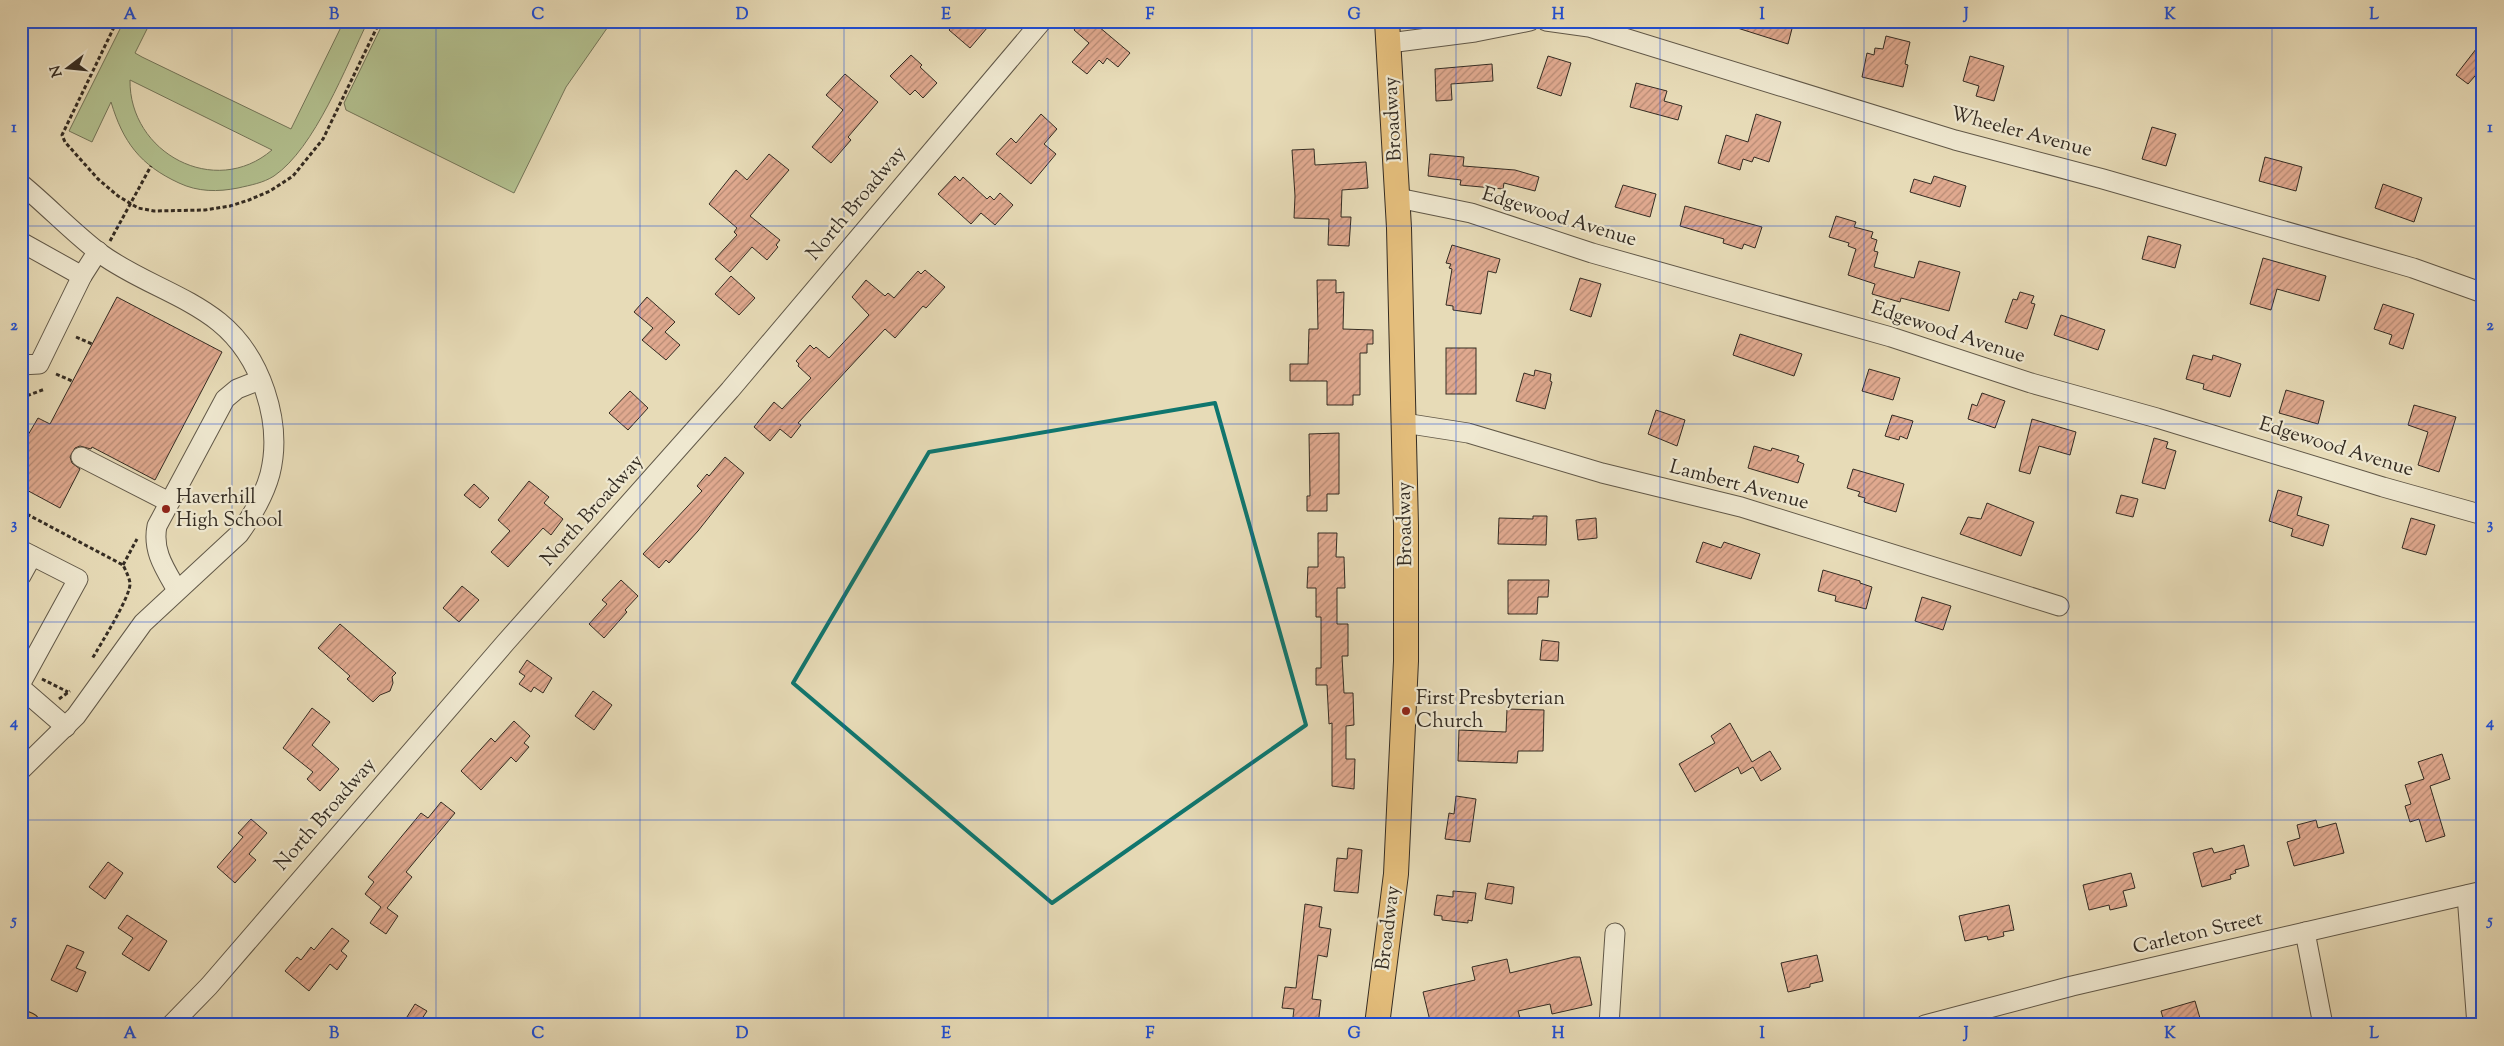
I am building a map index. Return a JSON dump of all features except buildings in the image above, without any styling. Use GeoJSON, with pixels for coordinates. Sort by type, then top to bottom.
{"type":"FeatureCollection","features":[{"type":"Feature","properties":{"kind":"main road","name":"Broadway"},"geometry":{"type":"LineString","coordinates":[[1377,1025],[1396,874],[1403,764],[1406,661],[1404,423],[1398,198],[1388,32]]}},
{"type":"Feature","properties":{"kind":"main road"},"geometry":{"type":"LineString","coordinates":[[21,1022],[28,1025]]}},
{"type":"Feature","properties":{"kind":"street","name":"North Broadway"},"geometry":{"type":"LineString","coordinates":[[172,1025],[209,986],[506,642],[723,397],[1042,21]]}},
{"type":"Feature","properties":{"kind":"street"},"geometry":{"type":"LineString","coordinates":[[1388,32],[1475,32],[1530,21]]}},
{"type":"Feature","properties":{"kind":"street","name":"Wheeler Avenue"},"geometry":{"type":"LineString","coordinates":[[1546,21],[1599,30],[1955,140],[2103,179],[2413,268],[2483,293]]}},
{"type":"Feature","properties":{"kind":"street"},"geometry":{"type":"LineString","coordinates":[[21,184],[103,247],[220,323],[254,362],[269,408],[274,440],[270,473],[266,485],[251,518],[239,534],[143,623],[66,727],[21,770]]}},
{"type":"Feature","properties":{"kind":"street","name":"Edgewood Avenue"},"geometry":{"type":"LineString","coordinates":[[1398,198],[1471,213],[1592,253],[1891,337],[2031,383],[2158,418],[2383,487],[2483,514]]}},
{"type":"Feature","properties":{"kind":"street"},"geometry":{"type":"LineString","coordinates":[[21,242],[82,276]]}},
{"type":"Feature","properties":{"kind":"street"},"geometry":{"type":"LineString","coordinates":[[21,365],[39,364],[82,276],[103,247]]}},
{"type":"Feature","properties":{"kind":"street"},"geometry":{"type":"LineString","coordinates":[[177,590],[161,563],[154,539],[157,526],[225,399],[237,389],[260,380]]}},
{"type":"Feature","properties":{"kind":"street","name":"Lambert Avenue"},"geometry":{"type":"LineString","coordinates":[[1404,423],[1468,433],[1602,473],[1741,508],[2059,606]]}},
{"type":"Feature","properties":{"kind":"street"},"geometry":{"type":"LineString","coordinates":[[81,457],[169,502]]}},
{"type":"Feature","properties":{"kind":"street"},"geometry":{"type":"LineString","coordinates":[[21,576],[26,553],[78,579],[28,653],[21,683]]}},
{"type":"Feature","properties":{"kind":"street"},"geometry":{"type":"LineString","coordinates":[[21,688],[66,727]]}},
{"type":"Feature","properties":{"kind":"street"},"geometry":{"type":"LineString","coordinates":[[2475,893],[2477,1025]]}},
{"type":"Feature","properties":{"kind":"street","name":"Carleton Street"},"geometry":{"type":"LineString","coordinates":[[1925,1025],[2072,986],[2475,893]]}},
{"type":"Feature","properties":{"kind":"street"},"geometry":{"type":"LineString","coordinates":[[2305,932],[2323,1025]]}},
{"type":"Feature","properties":{"kind":"street"},"geometry":{"type":"LineString","coordinates":[[1609,1025],[1615,933]]}},
{"type":"Feature","properties":{"kind":"path"},"geometry":{"type":"LineString","coordinates":[[117,21],[62,136],[88,170],[130,204],[154,211],[222,208],[261,195],[286,181],[308,160],[323,139],[380,21]]}},
{"type":"Feature","properties":{"kind":"path"},"geometry":{"type":"LineString","coordinates":[[103,247],[151,166]]}},
{"type":"Feature","properties":{"kind":"path"},"geometry":{"type":"LineString","coordinates":[[76,337],[92,344]]}},
{"type":"Feature","properties":{"kind":"path"},"geometry":{"type":"LineString","coordinates":[[56,374],[72,381]]}},
{"type":"Feature","properties":{"kind":"path"},"geometry":{"type":"LineString","coordinates":[[21,398],[45,389]]}},
{"type":"Feature","properties":{"kind":"path"},"geometry":{"type":"LineString","coordinates":[[21,435],[24,436],[21,441]]}},
{"type":"Feature","properties":{"kind":"path"},"geometry":{"type":"LineString","coordinates":[[124,565],[140,534]]}},
{"type":"Feature","properties":{"kind":"path"},"geometry":{"type":"LineString","coordinates":[[40,678],[68,692]]}},
{"type":"Feature","properties":{"kind":"highlighted area"},"geometry":{"type":"Polygon","coordinates":[[[1215,403],[1306,725],[1052,903],[793,683],[929,452],[1215,403]]]}},
{"type":"Feature","properties":{"kind":"green space"},"geometry":{"type":"Polygon","coordinates":[[[124,21],[151,21],[135,53],[291,129],[344,21],[368,21],[316,127],[289,163],[274,176],[261,182],[216,191],[186,186],[165,176],[135,151],[121,129],[111,102],[92,142],[69,131],[124,21]],[[130,80],[133,106],[144,129],[159,147],[179,161],[202,169],[226,170],[249,164],[272,150],[130,80]]]}},
{"type":"Feature","properties":{"kind":"green space"},"geometry":{"type":"Polygon","coordinates":[[[384,21],[612,21],[566,87],[514,193],[346,110],[344,103],[384,21]]]}},
{"type":"Feature","properties":{"kind":"place","name":"Haverhill High School"},"geometry":{"type":"Point","coordinates":[166,509]}},
{"type":"Feature","properties":{"kind":"place","name":"First Presbyterian Church"},"geometry":{"type":"Point","coordinates":[1406,711]}}]}
